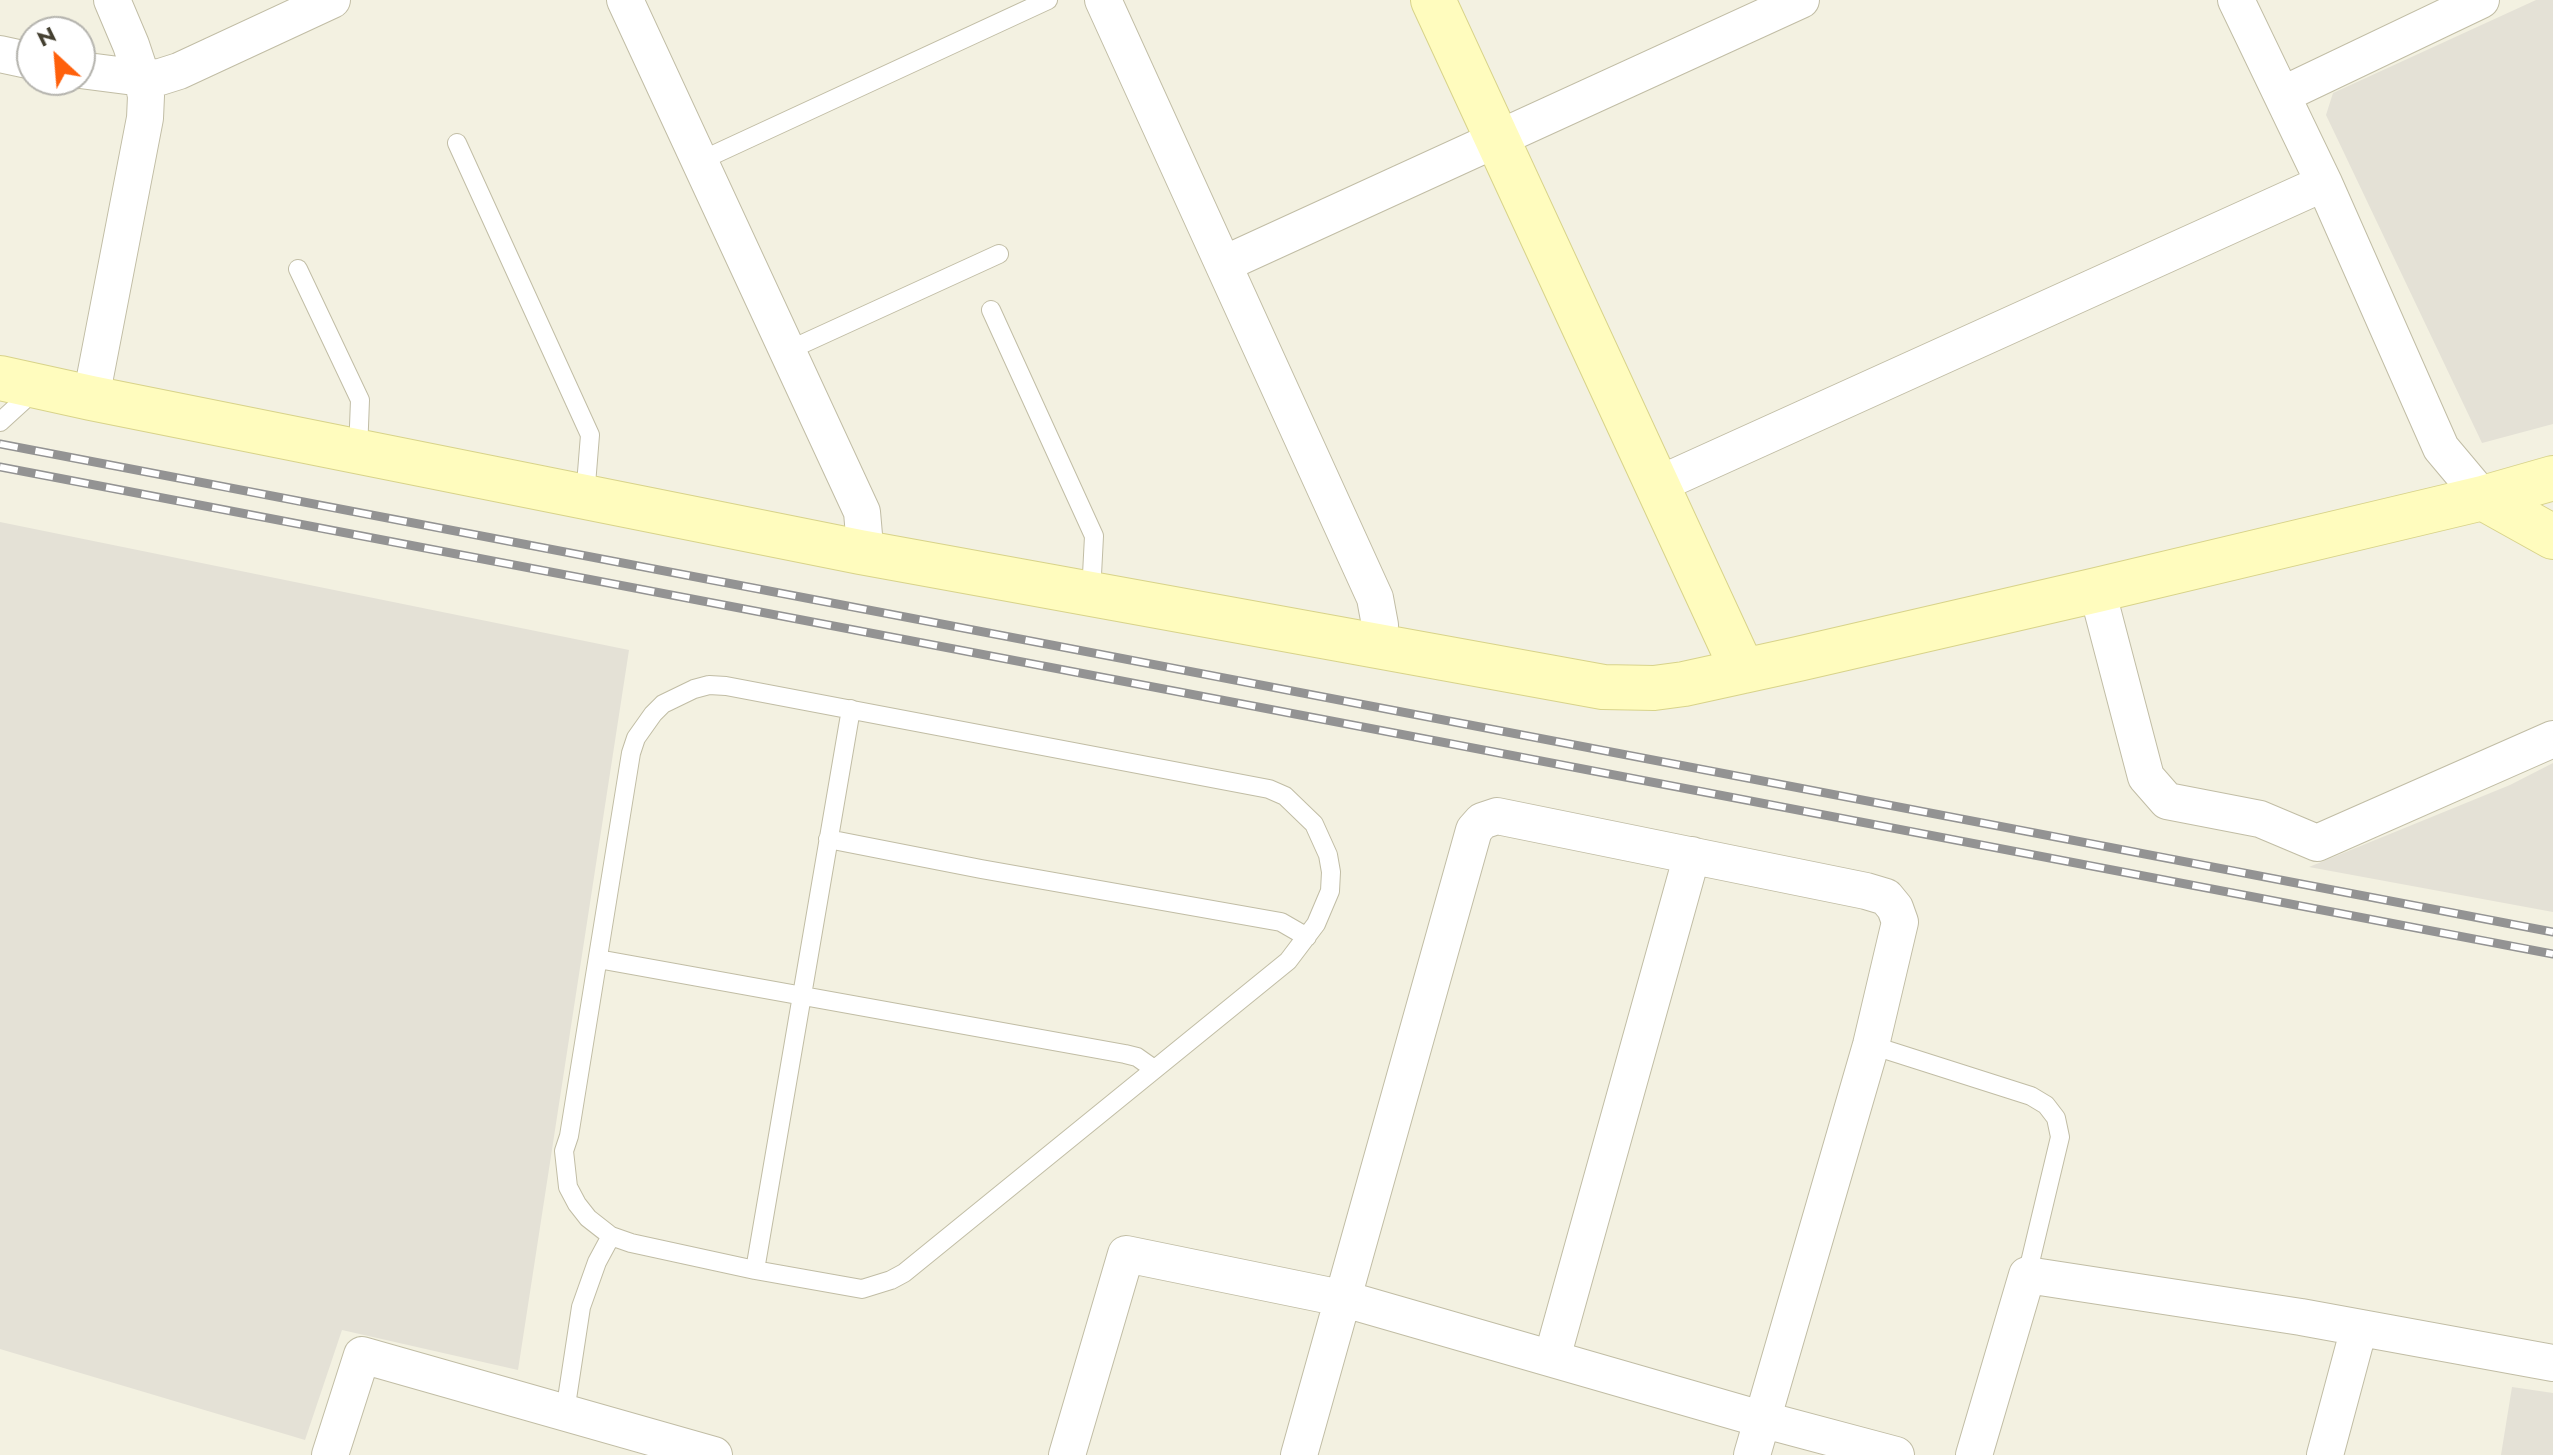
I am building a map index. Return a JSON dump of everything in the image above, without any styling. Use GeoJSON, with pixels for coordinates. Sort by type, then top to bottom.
{"type":"FeatureCollection","features":[{"type":"Feature","properties":{"kind":"street"},"geometry":{"type":"LineString","coordinates":[[91,398],[145,118],[146,96],[142,78],[112,0]]}},
{"type":"Feature","properties":{"kind":"street"},"geometry":{"type":"LineString","coordinates":[[96,72],[160,77],[332,0]]}},
{"type":"Feature","properties":{"kind":"street"},"geometry":{"type":"LineString","coordinates":[[625,0],[862,512],[864,535],[860,552]]}},
{"type":"Feature","properties":{"kind":"street"},"geometry":{"type":"LineString","coordinates":[[1103,0],[1375,598],[1380,625],[1377,646]]}},
{"type":"Feature","properties":{"kind":"street"},"geometry":{"type":"LineString","coordinates":[[1433,0],[1743,671]]}},
{"type":"Feature","properties":{"kind":"street"},"geometry":{"type":"LineString","coordinates":[[1224,264],[1498,140],[1762,8],[1801,0]]}},
{"type":"Feature","properties":{"kind":"street"},"geometry":{"type":"LineString","coordinates":[[2236,0],[2324,183],[2441,448],[2483,498],[2553,537]]}},
{"type":"Feature","properties":{"kind":"street"},"geometry":{"type":"LineString","coordinates":[[2282,95],[2481,0]]}},
{"type":"Feature","properties":{"kind":"street"},"geometry":{"type":"LineString","coordinates":[[1655,486],[2324,183]]}},
{"type":"Feature","properties":{"kind":"street"},"geometry":{"type":"LineString","coordinates":[[17,381],[860,552],[1603,687],[1654,688],[1743,671],[2097,590],[2483,498],[2553,478]]}},
{"type":"Feature","properties":{"kind":"street"},"geometry":{"type":"LineString","coordinates":[[2097,590],[2146,777],[2167,801],[2260,819],[2317,843],[2553,739]]}},
{"type":"Feature","properties":{"kind":"street"},"geometry":{"type":"LineString","coordinates":[[1299,1455],[1474,830],[1482,821],[1497,816],[1886,897],[1895,908],[1900,922],[1871,1045],[1752,1455]]}},
{"type":"Feature","properties":{"kind":"street"},"geometry":{"type":"LineString","coordinates":[[1552,1358],[1692,855]]}},
{"type":"Feature","properties":{"kind":"street"},"geometry":{"type":"LineString","coordinates":[[1067,1455],[1126,1254],[1341,1298],[1896,1455]]}},
{"type":"Feature","properties":{"kind":"street"},"geometry":{"type":"LineString","coordinates":[[1974,1455],[2027,1275],[2359,1328],[2553,1363]]}},
{"type":"Feature","properties":{"kind":"street"},"geometry":{"type":"LineString","coordinates":[[2325,1455],[2359,1328]]}},
{"type":"Feature","properties":{"kind":"street"},"geometry":{"type":"LineString","coordinates":[[330,1455],[362,1355],[714,1455]]}},
{"type":"Feature","properties":{"kind":"lane"},"geometry":{"type":"LineString","coordinates":[[700,161],[1048,0]]}},
{"type":"Feature","properties":{"kind":"lane"},"geometry":{"type":"LineString","coordinates":[[457,143],[590,435],[585,497]]}},
{"type":"Feature","properties":{"kind":"lane"},"geometry":{"type":"LineString","coordinates":[[787,351],[999,254]]}},
{"type":"Feature","properties":{"kind":"lane"},"geometry":{"type":"LineString","coordinates":[[298,269],[360,400],[358,452]]}},
{"type":"Feature","properties":{"kind":"lane"},"geometry":{"type":"LineString","coordinates":[[991,310],[1094,536],[1091,594]]}},
{"type":"Feature","properties":{"kind":"lane"},"geometry":{"type":"LineString","coordinates":[[0,422],[23,401],[17,381]]}},
{"type":"Feature","properties":{"kind":"lane"},"geometry":{"type":"LineString","coordinates":[[709,685],[851,709],[1269,789],[1285,796],[1314,824],[1323,839],[1331,872],[1330,891],[1316,924],[1288,961],[904,1273],[862,1289],[755,1270],[611,1236],[588,1218],[577,1204],[568,1187],[564,1151],[636,738],[653,714],[677,697],[709,685]]}},
{"type":"Feature","properties":{"kind":"lane"},"geometry":{"type":"LineString","coordinates":[[755,1270],[851,709]]}},
{"type":"Feature","properties":{"kind":"lane"},"geometry":{"type":"LineString","coordinates":[[828,839],[1281,922],[1307,937]]}},
{"type":"Feature","properties":{"kind":"lane"},"geometry":{"type":"LineString","coordinates":[[598,959],[1125,1054],[1137,1057],[1154,1069]]}},
{"type":"Feature","properties":{"kind":"lane"},"geometry":{"type":"LineString","coordinates":[[1871,1045],[2031,1096],[2046,1105],[2056,1118],[2060,1137],[2027,1275]]}},
{"type":"Feature","properties":{"kind":"lane"},"geometry":{"type":"LineString","coordinates":[[565,1412],[581,1307],[597,1262],[611,1236]]}},
{"type":"Feature","properties":{"kind":"shaded area"},"geometry":{"type":"Polygon","coordinates":[[[2536,0],[2553,0],[2553,424],[2482,443],[2326,115],[2333,93],[2536,0]]]}},
{"type":"Feature","properties":{"kind":"shaded area"},"geometry":{"type":"Polygon","coordinates":[[[0,522],[629,650],[518,1370],[342,1330],[305,1440],[0,1349],[0,522]]]}},
{"type":"Feature","properties":{"kind":"shaded area"},"geometry":{"type":"Polygon","coordinates":[[[2553,763],[2553,912],[2309,867],[2510,785],[2553,763]]]}},
{"type":"Feature","properties":{"kind":"shaded area"},"geometry":{"type":"Polygon","coordinates":[[[2512,1387],[2553,1393],[2553,1455],[2501,1455],[2512,1387]]]}},
{"type":"Feature","properties":{"kind":"railway"},"geometry":{"type":"LineString","coordinates":[[0,444],[2553,932]]}},
{"type":"Feature","properties":{"kind":"railway"},"geometry":{"type":"LineString","coordinates":[[0,467],[2553,954]]}}]}
